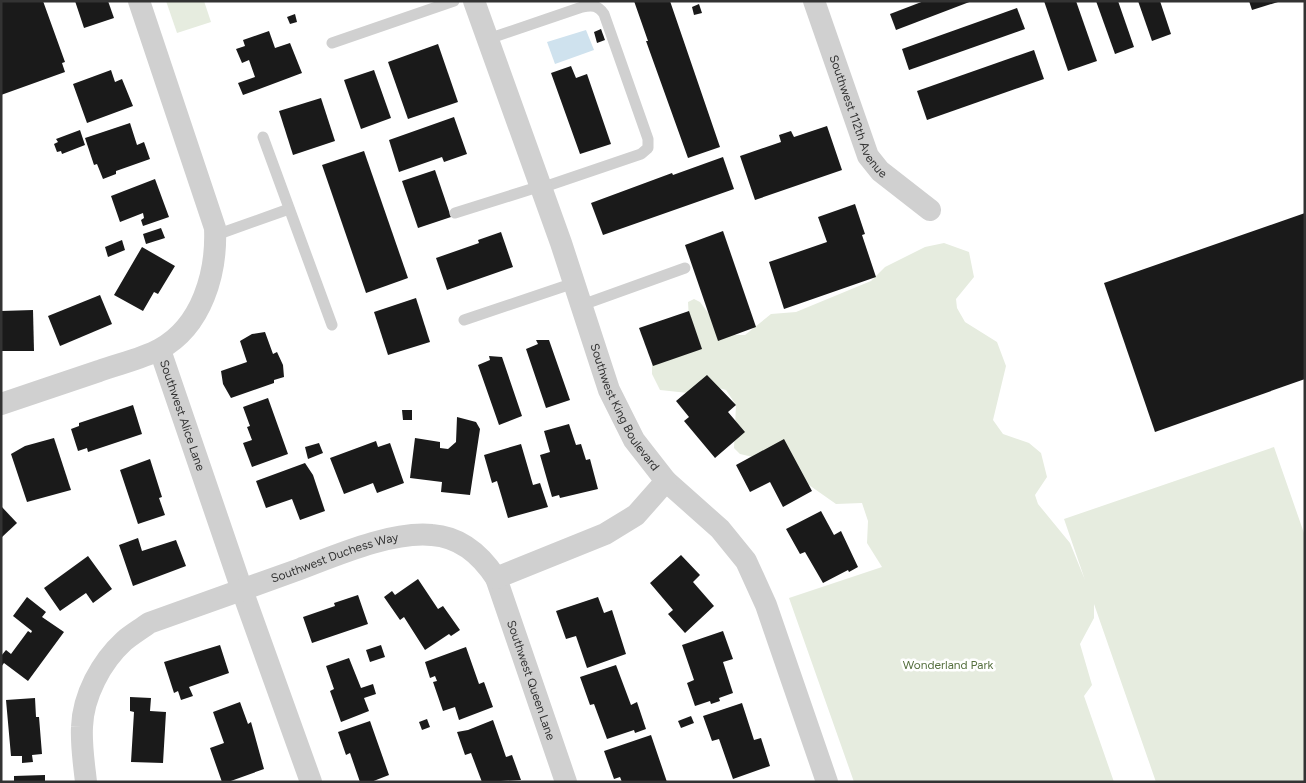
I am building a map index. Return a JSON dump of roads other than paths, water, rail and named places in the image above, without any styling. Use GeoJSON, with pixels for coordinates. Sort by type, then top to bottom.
{"type":"FeatureCollection","features":[{"type":"Feature","properties":{"kind":"street","name":"Southwest Alice Lane"},"geometry":{"type":"LineString","coordinates":[[139,1],[216,235],[216,251],[210,280],[199,308],[187,328],[160,350],[242,590],[311,782]]}},
{"type":"Feature","properties":{"kind":"street","name":"Southwest King Boulevard"},"geometry":{"type":"LineString","coordinates":[[474,1],[582,305],[609,390],[634,440],[666,481],[720,529],[746,562],[766,605],[827,782]]}},
{"type":"Feature","properties":{"kind":"street","name":"Southwest 112th Avenue"},"geometry":{"type":"LineString","coordinates":[[814,1],[868,156],[880,171],[930,210]]}},
{"type":"Feature","properties":{"kind":"street"},"geometry":{"type":"LineString","coordinates":[[1,404],[160,350]]}},
{"type":"Feature","properties":{"kind":"street"},"geometry":{"type":"LineString","coordinates":[[496,578],[605,534],[636,515],[666,481]]}},
{"type":"Feature","properties":{"kind":"street","name":"Southwest Duchess Way"},"geometry":{"type":"LineString","coordinates":[[86,782],[82,728],[85,704],[95,681],[109,658],[124,642],[149,623],[365,545],[412,536],[432,535],[454,540],[473,551],[486,562],[496,578]]}},
{"type":"Feature","properties":{"kind":"street","name":"Southwest Queen Lane"},"geometry":{"type":"LineString","coordinates":[[496,578],[566,782]]}},
{"type":"Feature","properties":{"kind":"lane"},"geometry":{"type":"LineString","coordinates":[[332,43],[454,1]]}},
{"type":"Feature","properties":{"kind":"lane"},"geometry":{"type":"LineString","coordinates":[[455,213],[641,154],[648,148],[648,139],[604,14],[600,8],[592,5],[582,7],[488,39]]}},
{"type":"Feature","properties":{"kind":"lane"},"geometry":{"type":"LineString","coordinates":[[263,137],[332,325]]}},
{"type":"Feature","properties":{"kind":"lane"},"geometry":{"type":"LineString","coordinates":[[216,235],[290,209]]}},
{"type":"Feature","properties":{"kind":"lane"},"geometry":{"type":"LineString","coordinates":[[582,305],[685,268]]}},
{"type":"Feature","properties":{"kind":"lane"},"geometry":{"type":"LineString","coordinates":[[464,320],[574,283]]}},
{"type":"Feature","properties":{"kind":"water"},"geometry":{"type":"Polygon","coordinates":[[[586,30],[594,50],[555,64],[547,42],[586,30]]]}},
{"type":"Feature","properties":{"kind":"park label","name":"Wonderland Park"},"geometry":{"type":"Point","coordinates":[948,665]}}]}
